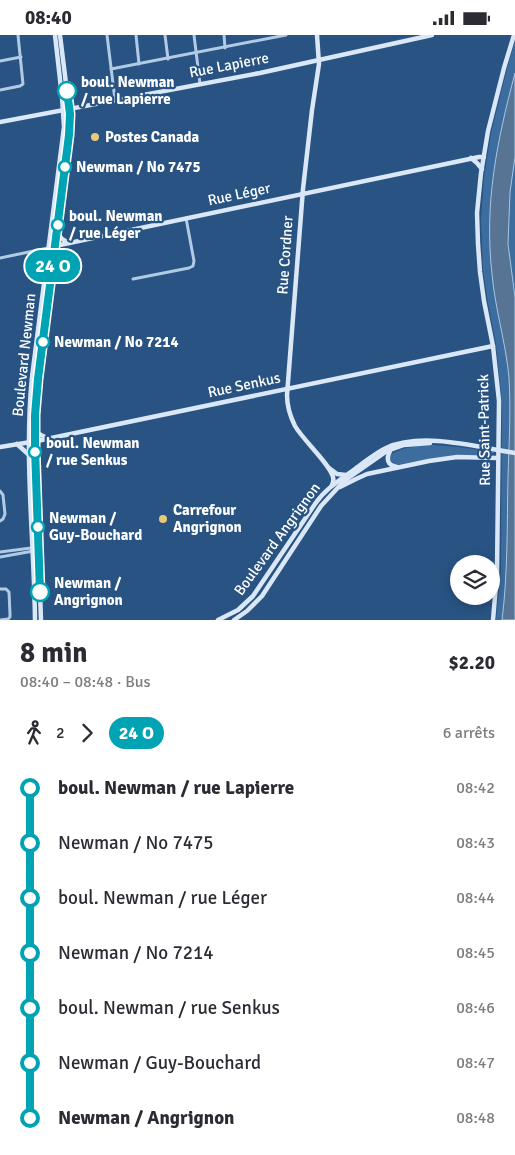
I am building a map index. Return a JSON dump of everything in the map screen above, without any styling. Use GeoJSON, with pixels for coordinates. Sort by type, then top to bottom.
{"type":"FeatureCollection","features":[{"type":"Feature","properties":{"kind":"main road","name":"Boulevard Newman"},"geometry":{"type":"LineString","coordinates":[[35,620],[28,442],[31,391],[64,121],[55,35]]}},
{"type":"Feature","properties":{"kind":"main road","name":"Boulevard Newman"},"geometry":{"type":"LineString","coordinates":[[41,620],[34,428],[69,135],[69,108],[60,35]]}},
{"type":"Feature","properties":{"kind":"main road","name":"Rue Cordner"},"geometry":{"type":"LineString","coordinates":[[317,35],[319,59],[302,194],[287,389],[288,405],[294,424],[326,466]]}},
{"type":"Feature","properties":{"kind":"main road","name":"Rue Lapierre"},"geometry":{"type":"LineString","coordinates":[[0,122],[260,73],[432,35]]}},
{"type":"Feature","properties":{"kind":"main road","name":"Rue Saint-Patrick"},"geometry":{"type":"LineString","coordinates":[[492,620],[497,573],[499,398],[493,346],[482,287],[478,244],[478,208],[482,169],[497,93],[514,35]]}},
{"type":"Feature","properties":{"kind":"main road"},"geometry":{"type":"LineString","coordinates":[[52,112],[64,121]]}},
{"type":"Feature","properties":{"kind":"main road","name":"Rue Léger"},"geometry":{"type":"LineString","coordinates":[[49,248],[471,158],[484,157]]}},
{"type":"Feature","properties":{"kind":"main road"},"geometry":{"type":"LineString","coordinates":[[471,158],[482,169]]}},
{"type":"Feature","properties":{"kind":"main road"},"geometry":{"type":"LineString","coordinates":[[57,233],[69,243]]}},
{"type":"Feature","properties":{"kind":"main road"},"geometry":{"type":"LineString","coordinates":[[36,251],[47,260]]}},
{"type":"Feature","properties":{"kind":"main road","name":"Rue Senkus"},"geometry":{"type":"LineString","coordinates":[[0,447],[47,439],[493,346]]}},
{"type":"Feature","properties":{"kind":"main road"},"geometry":{"type":"LineString","coordinates":[[34,428],[47,439]]}},
{"type":"Feature","properties":{"kind":"main road","name":"Boulevard Angrignon"},"geometry":{"type":"LineString","coordinates":[[218,620],[235,612],[252,597],[314,504],[332,485],[382,450],[392,445],[414,441],[458,443],[515,453]]}},
{"type":"Feature","properties":{"kind":"main road","name":"Boulevard Angrignon"},"geometry":{"type":"LineString","coordinates":[[234,620],[247,611],[262,596],[321,506],[334,490],[348,478],[390,450],[408,445],[436,442]]}},
{"type":"Feature","properties":{"kind":"main road"},"geometry":{"type":"LineString","coordinates":[[18,444],[28,454]]}},
{"type":"Feature","properties":{"kind":"main road"},"geometry":{"type":"LineString","coordinates":[[390,450],[387,457],[388,462],[392,466],[398,467]]}},
{"type":"Feature","properties":{"kind":"main road"},"geometry":{"type":"LineString","coordinates":[[334,490],[364,475],[398,467],[452,457],[498,458]]}},
{"type":"Feature","properties":{"kind":"main road"},"geometry":{"type":"LineString","coordinates":[[326,466],[336,473],[346,475]]}},
{"type":"Feature","properties":{"kind":"main road"},"geometry":{"type":"LineString","coordinates":[[326,466],[333,478],[332,485]]}},
{"type":"Feature","properties":{"kind":"street"},"geometry":{"type":"LineString","coordinates":[[0,90],[22,85],[23,82],[18,35]]}},
{"type":"Feature","properties":{"kind":"street"},"geometry":{"type":"LineString","coordinates":[[107,35],[115,100]]}},
{"type":"Feature","properties":{"kind":"street"},"geometry":{"type":"LineString","coordinates":[[136,35],[140,64]]}},
{"type":"Feature","properties":{"kind":"street"},"geometry":{"type":"LineString","coordinates":[[165,35],[168,59]]}},
{"type":"Feature","properties":{"kind":"street"},"geometry":{"type":"LineString","coordinates":[[194,35],[200,84]]}},
{"type":"Feature","properties":{"kind":"street"},"geometry":{"type":"LineString","coordinates":[[224,35],[225,48]]}},
{"type":"Feature","properties":{"kind":"street"},"geometry":{"type":"LineString","coordinates":[[111,69],[286,35]]}},
{"type":"Feature","properties":{"kind":"street"},"geometry":{"type":"LineString","coordinates":[[0,61],[21,57]]}},
{"type":"Feature","properties":{"kind":"street"},"geometry":{"type":"LineString","coordinates":[[133,279],[193,266],[194,261],[186,218]]}},
{"type":"Feature","properties":{"kind":"street","name":"Rue Léger"},"geometry":{"type":"LineString","coordinates":[[0,258],[49,248]]}},
{"type":"Feature","properties":{"kind":"street"},"geometry":{"type":"LineString","coordinates":[[0,491],[3,495],[4,514],[3,519],[0,521]]}},
{"type":"Feature","properties":{"kind":"street"},"geometry":{"type":"LineString","coordinates":[[0,557],[39,548]]}},
{"type":"Feature","properties":{"kind":"street"},"geometry":{"type":"LineString","coordinates":[[0,553],[32,550]]}},
{"type":"Feature","properties":{"kind":"street"},"geometry":{"type":"LineString","coordinates":[[0,589],[5,589],[9,592],[10,617],[0,620]]}},
{"type":"Feature","properties":{"kind":"shaded area"},"geometry":{"type":"Polygon","coordinates":[[[515,42],[515,620],[496,620],[497,605],[500,605],[502,404],[496,344],[483,270],[481,219],[484,178],[491,133],[515,42]]]}},
{"type":"Feature","properties":{"kind":"shaded area"},"geometry":{"type":"Polygon","coordinates":[[[515,73],[515,157],[510,192],[508,244],[515,297],[515,620],[502,620],[507,548],[510,390],[508,365],[493,287],[490,222],[491,197],[498,148],[515,73]]]}},
{"type":"Feature","properties":{"kind":"shaded area"},"geometry":{"type":"Polygon","coordinates":[[[432,445],[495,452],[490,455],[454,455],[396,465],[390,460],[390,455],[400,450],[415,446],[432,445]]]}},
{"type":"Feature","properties":{"kind":"bus line"},"geometry":{"type":"LineString","coordinates":[[40,592],[35,459],[36,401],[70,127],[67,91]]}},
{"type":"Feature","properties":{"kind":"place","name":"boul. Newman / rue Lapierre"},"geometry":{"type":"Point","coordinates":[67,91]}},
{"type":"Feature","properties":{"kind":"place","name":"Postes Canada"},"geometry":{"type":"Point","coordinates":[95,137]}},
{"type":"Feature","properties":{"kind":"place","name":"Newman / No 7475"},"geometry":{"type":"Point","coordinates":[65,167]}},
{"type":"Feature","properties":{"kind":"place","name":"boul. Newman / rue Léger"},"geometry":{"type":"Point","coordinates":[58,225]}},
{"type":"Feature","properties":{"kind":"place","name":"Newman / No 7214"},"geometry":{"type":"Point","coordinates":[43,342]}},
{"type":"Feature","properties":{"kind":"place","name":"boul. Newman / rue Senkus"},"geometry":{"type":"Point","coordinates":[35,452]}},
{"type":"Feature","properties":{"kind":"place","name":"Carrefour Angrignon"},"geometry":{"type":"Point","coordinates":[163,519]}},
{"type":"Feature","properties":{"kind":"place","name":"Newman / Guy-Bouchard"},"geometry":{"type":"Point","coordinates":[38,527]}},
{"type":"Feature","properties":{"kind":"place","name":"Newman / Angrignon"},"geometry":{"type":"Point","coordinates":[40,592]}}]}
